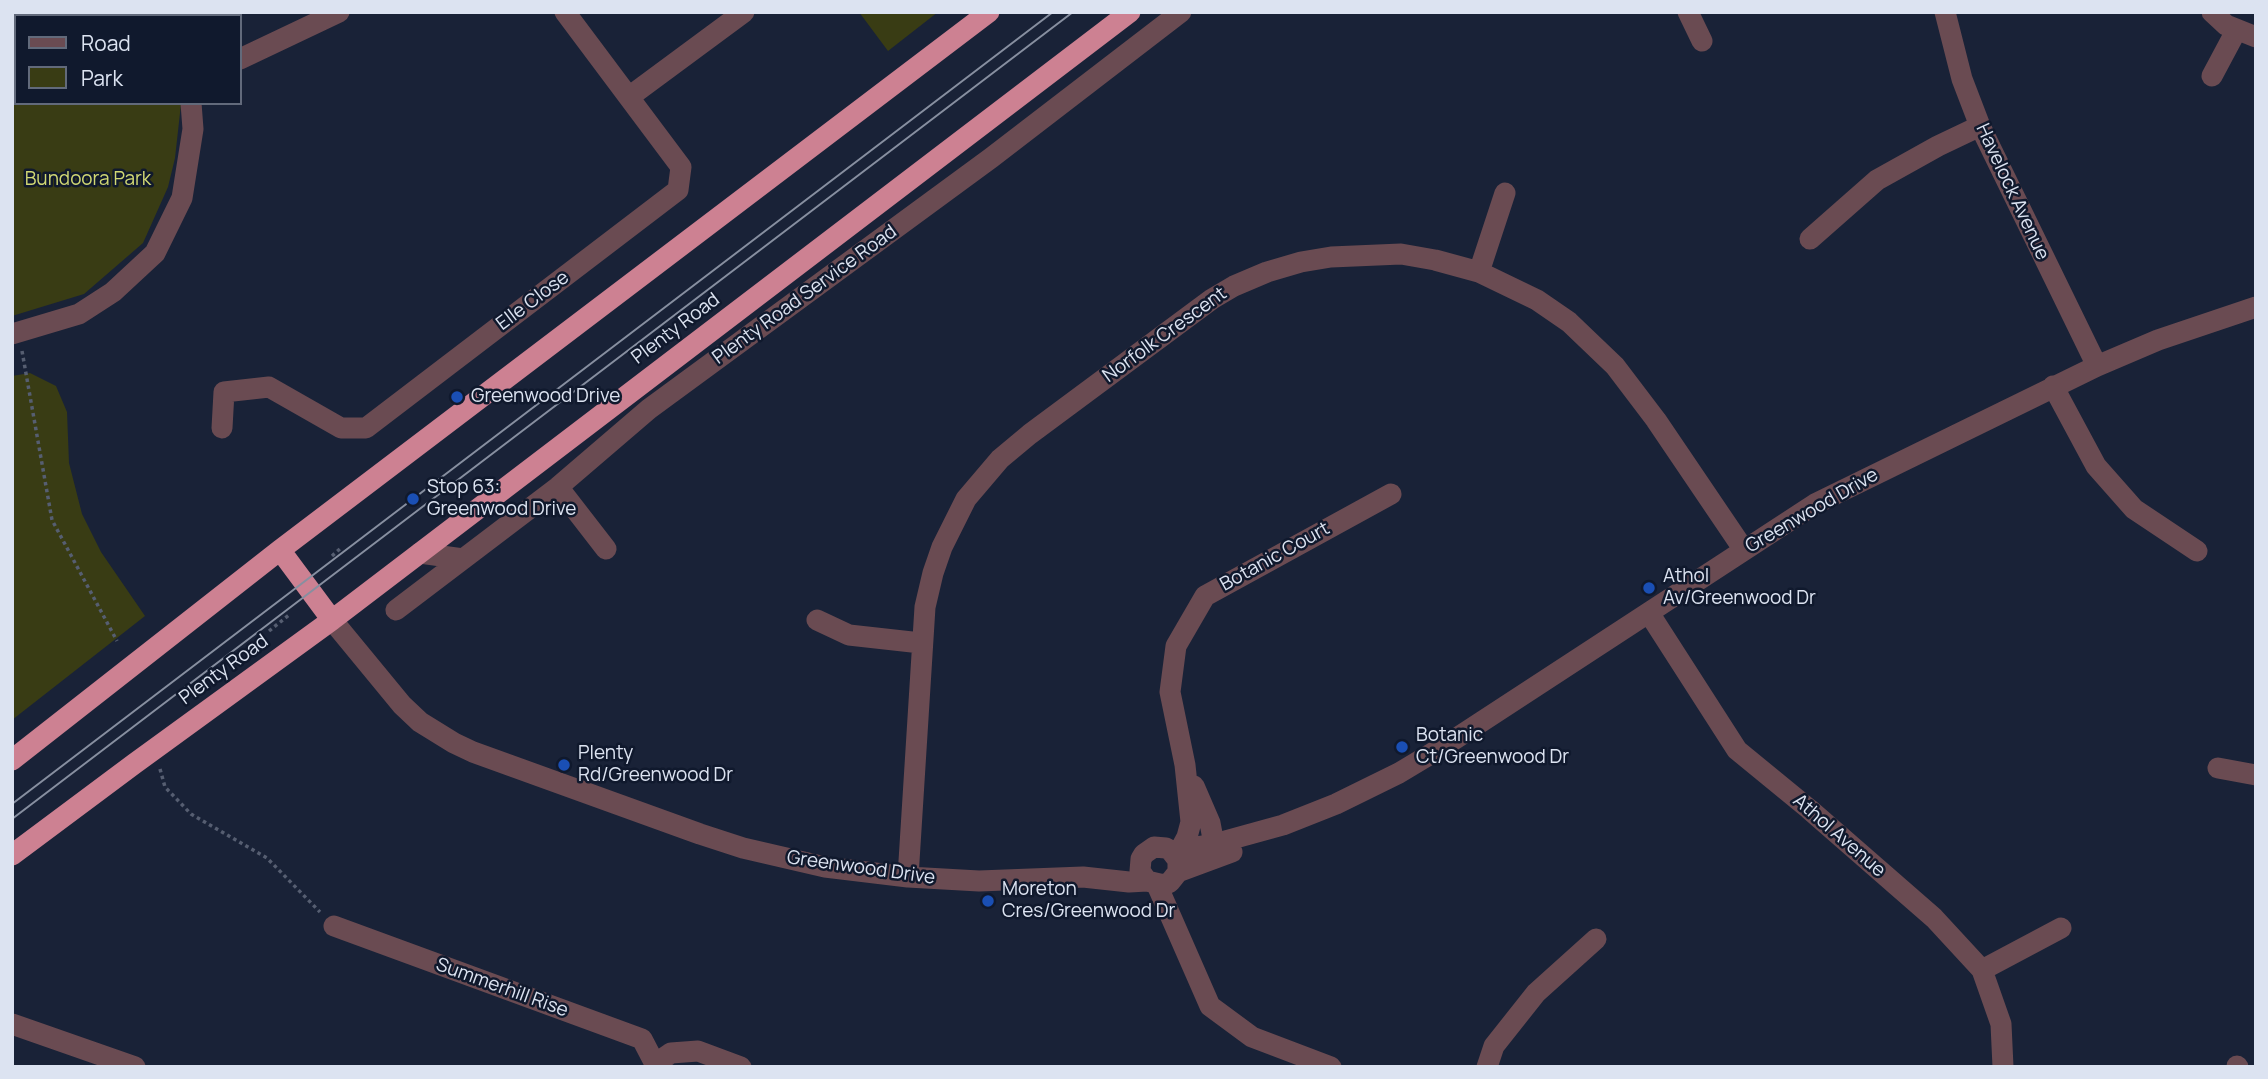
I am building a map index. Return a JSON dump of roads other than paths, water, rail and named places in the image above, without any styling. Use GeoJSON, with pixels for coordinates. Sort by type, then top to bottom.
{"type":"FeatureCollection","features":[{"type":"Feature","properties":{"kind":"highway"},"geometry":{"type":"LineString","coordinates":[[12,760],[280,550],[989,12]]}},
{"type":"Feature","properties":{"kind":"highway","name":"Plenty Road"},"geometry":{"type":"LineString","coordinates":[[12,855],[332,620],[1130,12]]}},
{"type":"Feature","properties":{"kind":"highway"},"geometry":{"type":"LineString","coordinates":[[280,550],[332,620]]}},
{"type":"Feature","properties":{"kind":"street"},"geometry":{"type":"LineString","coordinates":[[242,58],[339,12]]}},
{"type":"Feature","properties":{"kind":"street","name":"Elle Close"},"geometry":{"type":"LineString","coordinates":[[222,428],[224,392],[269,387],[341,428],[366,428],[678,190],[681,167],[565,12]]}},
{"type":"Feature","properties":{"kind":"street"},"geometry":{"type":"LineString","coordinates":[[629,97],[744,12]]}},
{"type":"Feature","properties":{"kind":"street"},"geometry":{"type":"LineString","coordinates":[[1130,12],[1151,35]]}},
{"type":"Feature","properties":{"kind":"street","name":"Plenty Road Service Road"},"geometry":{"type":"LineString","coordinates":[[396,610],[558,488],[649,410],[980,166],[1181,12]]}},
{"type":"Feature","properties":{"kind":"street"},"geometry":{"type":"LineString","coordinates":[[1688,12],[1702,41]]}},
{"type":"Feature","properties":{"kind":"street","name":"Havelock Avenue"},"geometry":{"type":"LineString","coordinates":[[1945,12],[1962,79],[1980,126],[2096,366]]}},
{"type":"Feature","properties":{"kind":"street"},"geometry":{"type":"LineString","coordinates":[[2212,12],[2226,25],[2246,34],[2212,76]]}},
{"type":"Feature","properties":{"kind":"street"},"geometry":{"type":"LineString","coordinates":[[15,333],[79,314],[113,292],[155,253],[182,198],[193,129],[191,105]]}},
{"type":"Feature","properties":{"kind":"street"},"geometry":{"type":"LineString","coordinates":[[1810,239],[1877,180],[1980,126]]}},
{"type":"Feature","properties":{"kind":"street"},"geometry":{"type":"LineString","coordinates":[[1479,272],[1505,193]]}},
{"type":"Feature","properties":{"kind":"street","name":"Norfolk Crescent"},"geometry":{"type":"LineString","coordinates":[[908,877],[921,643],[929,587],[942,547],[966,499],[981,479],[1030,434],[1212,299],[1267,272],[1331,257],[1401,254],[1479,272],[1537,300],[1569,322],[1595,345],[1635,390],[1744,550]]}},
{"type":"Feature","properties":{"kind":"street","name":"Greenwood Drive"},"geometry":{"type":"LineString","coordinates":[[1176,850],[1244,848],[1283,825],[1336,804],[1399,773],[1815,505],[2096,366],[2158,340],[2256,307]]}},
{"type":"Feature","properties":{"kind":"street"},"geometry":{"type":"LineString","coordinates":[[2053,386],[2096,466],[2134,509],[2197,551]]}},
{"type":"Feature","properties":{"kind":"street"},"geometry":{"type":"LineString","coordinates":[[558,488],[606,549]]}},
{"type":"Feature","properties":{"kind":"street","name":"Botanic Court"},"geometry":{"type":"LineString","coordinates":[[1176,850],[1188,837],[1191,822],[1185,765],[1170,692],[1176,646],[1205,596],[1391,494]]}},
{"type":"Feature","properties":{"kind":"street"},"geometry":{"type":"LineString","coordinates":[[420,553],[463,559]]}},
{"type":"Feature","properties":{"kind":"street","name":"Athol Avenue"},"geometry":{"type":"LineString","coordinates":[[1648,613],[1737,750],[1934,918],[1982,970],[2001,1024],[2003,1067]]}},
{"type":"Feature","properties":{"kind":"street","name":"Greenwood Drive"},"geometry":{"type":"LineString","coordinates":[[332,620],[402,705],[435,732],[473,752],[743,848],[825,867],[908,877],[978,881],[1083,877],[1129,882],[1164,879],[1212,851]]}},
{"type":"Feature","properties":{"kind":"street"},"geometry":{"type":"LineString","coordinates":[[817,620],[849,635],[921,643]]}},
{"type":"Feature","properties":{"kind":"street","name":"Botanic Court"},"geometry":{"type":"LineString","coordinates":[[1185,765],[1210,823],[1212,851]]}},
{"type":"Feature","properties":{"kind":"street"},"geometry":{"type":"LineString","coordinates":[[2218,768],[2256,775]]}},
{"type":"Feature","properties":{"kind":"street"},"geometry":{"type":"LineString","coordinates":[[1154,847],[1176,850],[1178,860],[1164,879],[1140,871],[1141,859],[1149,849],[1154,847]]}},
{"type":"Feature","properties":{"kind":"street","name":"Greenwood Drive"},"geometry":{"type":"LineString","coordinates":[[1083,877],[1141,859]]}},
{"type":"Feature","properties":{"kind":"street"},"geometry":{"type":"LineString","coordinates":[[1164,879],[1181,940],[1210,1006],[1252,1037],[1331,1067]]}},
{"type":"Feature","properties":{"kind":"street","name":"Summerhill Rise"},"geometry":{"type":"LineString","coordinates":[[334,926],[642,1039],[655,1065]]}},
{"type":"Feature","properties":{"kind":"street"},"geometry":{"type":"LineString","coordinates":[[1982,970],[2061,928]]}},
{"type":"Feature","properties":{"kind":"street"},"geometry":{"type":"LineString","coordinates":[[1487,1067],[1494,1046],[1536,993],[1596,939]]}},
{"type":"Feature","properties":{"kind":"street"},"geometry":{"type":"LineString","coordinates":[[17,1024],[135,1067]]}},
{"type":"Feature","properties":{"kind":"street"},"geometry":{"type":"LineString","coordinates":[[655,1065],[671,1053],[698,1051],[741,1067]]}},
{"type":"Feature","properties":{"kind":"tram line"},"geometry":{"type":"LineString","coordinates":[[12,804],[1053,12]]}},
{"type":"Feature","properties":{"kind":"tram line"},"geometry":{"type":"LineString","coordinates":[[12,819],[1073,12]]}},
{"type":"Feature","properties":{"kind":"place","name":"Greenwood Drive"},"geometry":{"type":"Point","coordinates":[457,397]}},
{"type":"Feature","properties":{"kind":"place","name":"Stop 63: Greenwood Drive"},"geometry":{"type":"Point","coordinates":[413,499]}},
{"type":"Feature","properties":{"kind":"place","name":"Athol Av/Greenwood Dr"},"geometry":{"type":"Point","coordinates":[1649,588]}},
{"type":"Feature","properties":{"kind":"place","name":"Botanic Ct/Greenwood Dr"},"geometry":{"type":"Point","coordinates":[1402,747]}},
{"type":"Feature","properties":{"kind":"place","name":"Plenty Rd/Greenwood Dr"},"geometry":{"type":"Point","coordinates":[564,765]}},
{"type":"Feature","properties":{"kind":"place","name":"Moreton Cres/Greenwood Dr"},"geometry":{"type":"Point","coordinates":[988,901]}},
{"type":"Feature","properties":{"kind":"park label","name":"Bundoora Park"},"geometry":{"type":"Point","coordinates":[88,180]}}]}
